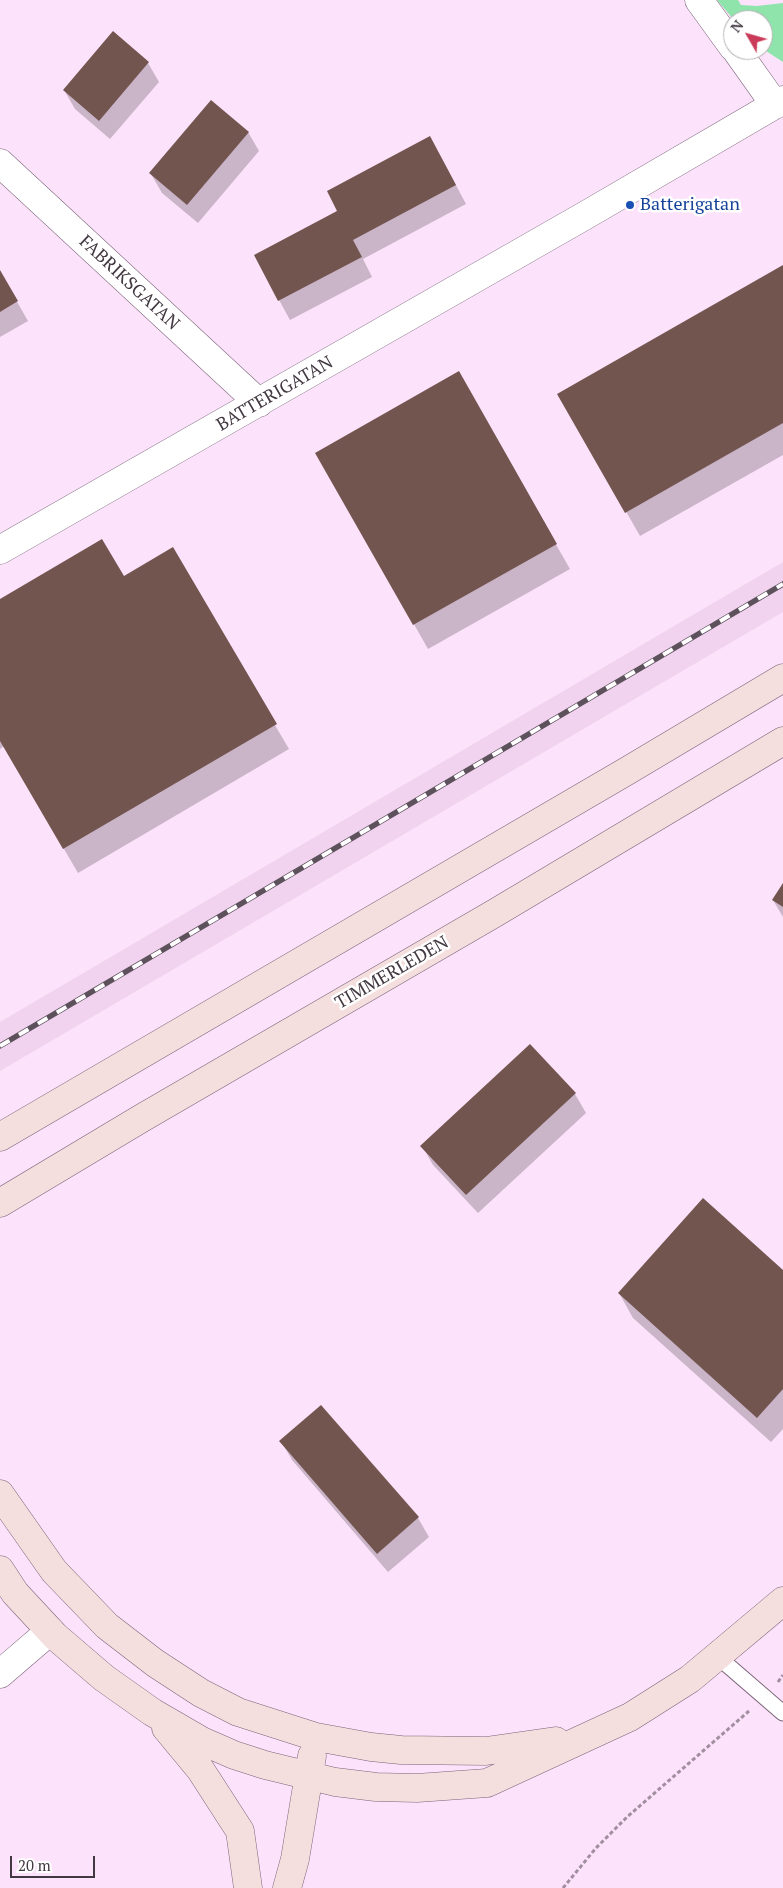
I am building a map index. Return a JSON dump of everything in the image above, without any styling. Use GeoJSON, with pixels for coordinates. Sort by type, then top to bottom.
{"type":"FeatureCollection","features":[{"type":"Feature","properties":{"kind":"street"},"geometry":{"type":"LineString","coordinates":[[699,0],[723,33]]}},
{"type":"Feature","properties":{"kind":"street"},"geometry":{"type":"LineString","coordinates":[[744,60],[779,102]]}},
{"type":"Feature","properties":{"kind":"street","name":"BATTERIGATAN"},"geometry":{"type":"LineString","coordinates":[[0,550],[586,216],[779,102]]}},
{"type":"Feature","properties":{"kind":"street","name":"FABRIKSGATAN"},"geometry":{"type":"LineString","coordinates":[[0,163],[259,403]]}},
{"type":"Feature","properties":{"kind":"street"},"geometry":{"type":"LineString","coordinates":[[0,1137],[783,678]]}},
{"type":"Feature","properties":{"kind":"street","name":"TIMMERLEDEN"},"geometry":{"type":"LineString","coordinates":[[0,1203],[142,1118],[487,918],[783,741]]}},
{"type":"Feature","properties":{"kind":"street"},"geometry":{"type":"LineString","coordinates":[[0,1494],[54,1571],[115,1632],[155,1662],[238,1712],[316,1738],[401,1750],[486,1751],[585,1736]]}},
{"type":"Feature","properties":{"kind":"street"},"geometry":{"type":"LineString","coordinates":[[0,1570],[15,1593],[50,1631],[104,1678],[152,1712],[202,1740],[234,1755],[265,1765],[335,1782],[376,1787],[417,1788],[487,1784],[585,1736],[630,1717],[690,1679],[783,1601]]}},
{"type":"Feature","properties":{"kind":"street"},"geometry":{"type":"LineString","coordinates":[[0,1674],[50,1631]]}},
{"type":"Feature","properties":{"kind":"street"},"geometry":{"type":"LineString","coordinates":[[152,1712],[200,1768],[240,1831],[248,1888]]}},
{"type":"Feature","properties":{"kind":"street"},"geometry":{"type":"LineString","coordinates":[[287,1888],[316,1738]]}},
{"type":"Feature","properties":{"kind":"lane"},"geometry":{"type":"LineString","coordinates":[[717,1656],[783,1713]]}},
{"type":"Feature","properties":{"kind":"path"},"geometry":{"type":"LineString","coordinates":[[564,1888],[596,1848],[627,1817],[751,1709],[783,1676]]}},
{"type":"Feature","properties":{"kind":"shaded area"},"geometry":{"type":"Polygon","coordinates":[[[783,562],[783,612],[0,1071],[0,1022],[783,562]]]}},
{"type":"Feature","properties":{"kind":"green space"},"geometry":{"type":"Polygon","coordinates":[[[717,0],[738,0],[741,5],[757,6],[783,3],[783,62],[773,56],[773,10],[726,10],[717,0]]]}},
{"type":"Feature","properties":{"kind":"building"},"geometry":{"type":"Polygon","coordinates":[[[113,31],[149,62],[99,121],[63,90],[113,31]]]}},
{"type":"Feature","properties":{"kind":"building"},"geometry":{"type":"Polygon","coordinates":[[[211,100],[249,132],[187,205],[149,173],[211,100]]]}},
{"type":"Feature","properties":{"kind":"building"},"geometry":{"type":"Polygon","coordinates":[[[430,136],[456,185],[353,240],[362,257],[278,301],[254,255],[337,211],[327,191],[430,136]]]}},
{"type":"Feature","properties":{"kind":"building"},"geometry":{"type":"Polygon","coordinates":[[[783,265],[783,423],[625,513],[557,394],[783,265]]]}},
{"type":"Feature","properties":{"kind":"building"},"geometry":{"type":"Polygon","coordinates":[[[0,270],[18,301],[0,312],[0,270]]]}},
{"type":"Feature","properties":{"kind":"building"},"geometry":{"type":"Polygon","coordinates":[[[459,371],[557,544],[413,625],[315,453],[459,371]]]}},
{"type":"Feature","properties":{"kind":"building"},"geometry":{"type":"Polygon","coordinates":[[[102,539],[124,576],[173,547],[277,724],[63,849],[0,741],[0,599],[102,539]]]}},
{"type":"Feature","properties":{"kind":"building"},"geometry":{"type":"Polygon","coordinates":[[[783,883],[783,907],[772,900],[783,883]]]}},
{"type":"Feature","properties":{"kind":"building"},"geometry":{"type":"Polygon","coordinates":[[[530,1044],[576,1093],[466,1195],[420,1146],[530,1044]]]}},
{"type":"Feature","properties":{"kind":"building"},"geometry":{"type":"Polygon","coordinates":[[[703,1198],[783,1270],[783,1389],[757,1418],[618,1293],[703,1198]]]}},
{"type":"Feature","properties":{"kind":"building"},"geometry":{"type":"Polygon","coordinates":[[[321,1405],[419,1517],[377,1554],[279,1441],[321,1405]]]}},
{"type":"Feature","properties":{"kind":"railway"},"geometry":{"type":"LineString","coordinates":[[0,1046],[783,584]]}},
{"type":"Feature","properties":{"kind":"place","name":"Batterigatan"},"geometry":{"type":"Point","coordinates":[630,205]}}]}
